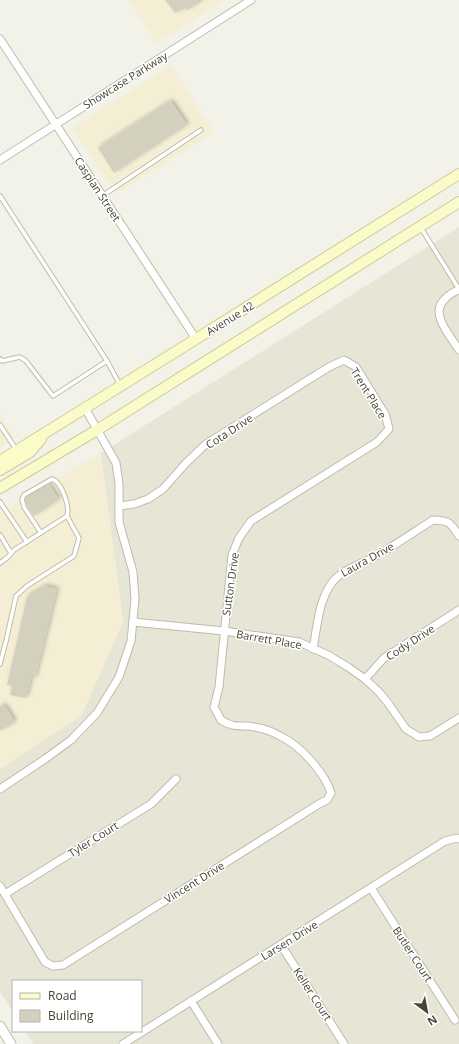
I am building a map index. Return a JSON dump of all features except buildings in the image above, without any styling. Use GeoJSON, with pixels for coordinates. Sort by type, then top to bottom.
{"type":"FeatureCollection","features":[{"type":"Feature","properties":{"kind":"main road","name":"Avenue 42"},"geometry":{"type":"LineString","coordinates":[[0,461],[196,340],[459,174]]}},
{"type":"Feature","properties":{"kind":"main road","name":"Avenue 42"},"geometry":{"type":"LineString","coordinates":[[0,488],[97,430],[459,202]]}},
{"type":"Feature","properties":{"kind":"main road"},"geometry":{"type":"LineString","coordinates":[[0,470],[30,452],[47,431]]}},
{"type":"Feature","properties":{"kind":"street","name":"Showcase Parkway"},"geometry":{"type":"LineString","coordinates":[[0,160],[251,0]]}},
{"type":"Feature","properties":{"kind":"street","name":"Caspian Street"},"geometry":{"type":"LineString","coordinates":[[0,39],[196,340]]}},
{"type":"Feature","properties":{"kind":"street"},"geometry":{"type":"LineString","coordinates":[[459,289],[445,298],[438,309],[440,318],[459,350]]}},
{"type":"Feature","properties":{"kind":"street","name":"Trent Place"},"geometry":{"type":"LineString","coordinates":[[344,360],[356,367],[384,414],[389,429]]}},
{"type":"Feature","properties":{"kind":"street","name":"Cota Drive"},"geometry":{"type":"LineString","coordinates":[[119,506],[134,504],[148,499],[163,488],[206,444],[329,366],[344,360]]}},
{"type":"Feature","properties":{"kind":"street"},"geometry":{"type":"LineString","coordinates":[[0,789],[71,740],[97,713],[119,677],[131,641],[135,598],[133,572],[119,522],[119,484],[116,463],[85,408]]}},
{"type":"Feature","properties":{"kind":"street","name":"Sutton Drive"},"geometry":{"type":"LineString","coordinates":[[331,793],[328,784],[320,772],[292,743],[268,731],[253,727],[233,726],[220,720],[214,707],[219,687],[232,555],[239,538],[251,521],[377,442],[389,429]]}},
{"type":"Feature","properties":{"kind":"street","name":"Laura Drive"},"geometry":{"type":"LineString","coordinates":[[313,649],[322,602],[329,586],[337,576],[374,557],[433,520],[445,520],[452,525],[459,536]]}},
{"type":"Feature","properties":{"kind":"street","name":"Cody Drive"},"geometry":{"type":"LineString","coordinates":[[366,680],[384,658],[459,610]]}},
{"type":"Feature","properties":{"kind":"street","name":"Barrett Place"},"geometry":{"type":"LineString","coordinates":[[133,622],[224,631],[299,642],[328,655],[366,680],[384,697],[406,729],[419,737],[430,736],[459,718]]}},
{"type":"Feature","properties":{"kind":"street","name":"Tyler Court"},"geometry":{"type":"LineString","coordinates":[[5,894],[151,804],[176,779]]}},
{"type":"Feature","properties":{"kind":"street","name":"Vincent Drive"},"geometry":{"type":"LineString","coordinates":[[5,894],[45,962],[53,966],[63,965],[327,800],[331,793]]}},
{"type":"Feature","properties":{"kind":"street","name":"Larsen Drive"},"geometry":{"type":"LineString","coordinates":[[123,1044],[445,842],[458,838]]}},
{"type":"Feature","properties":{"kind":"street"},"geometry":{"type":"LineString","coordinates":[[0,886],[5,894]]}},
{"type":"Feature","properties":{"kind":"street","name":"Butler Court"},"geometry":{"type":"LineString","coordinates":[[371,888],[455,1020]]}},
{"type":"Feature","properties":{"kind":"street","name":"Keller Court"},"geometry":{"type":"LineString","coordinates":[[281,945],[344,1044]]}},
{"type":"Feature","properties":{"kind":"street"},"geometry":{"type":"LineString","coordinates":[[191,1001],[218,1044]]}},
{"type":"Feature","properties":{"kind":"street"},"geometry":{"type":"LineString","coordinates":[[0,1026],[11,1044]]}},
{"type":"Feature","properties":{"kind":"lane"},"geometry":{"type":"LineString","coordinates":[[102,196],[202,130]]}},
{"type":"Feature","properties":{"kind":"lane"},"geometry":{"type":"LineString","coordinates":[[0,196],[121,386]]}},
{"type":"Feature","properties":{"kind":"lane"},"geometry":{"type":"LineString","coordinates":[[420,227],[459,289]]}},
{"type":"Feature","properties":{"kind":"lane"},"geometry":{"type":"LineString","coordinates":[[0,359],[2,361],[20,358],[26,361],[53,396],[107,362]]}},
{"type":"Feature","properties":{"kind":"lane"},"geometry":{"type":"LineString","coordinates":[[0,425],[16,450]]}},
{"type":"Feature","properties":{"kind":"lane"},"geometry":{"type":"LineString","coordinates":[[0,563],[11,553],[67,516],[69,511],[68,505],[58,483],[56,480],[52,479],[47,480],[24,495],[22,499],[24,507],[41,533]]}},
{"type":"Feature","properties":{"kind":"lane"},"geometry":{"type":"LineString","coordinates":[[0,502],[27,542]]}},
{"type":"Feature","properties":{"kind":"lane"},"geometry":{"type":"LineString","coordinates":[[0,664],[16,596],[27,586],[74,556],[80,538],[67,516]]}},
{"type":"Feature","properties":{"kind":"lane"},"geometry":{"type":"LineString","coordinates":[[0,535],[11,553]]}},
{"type":"Feature","properties":{"kind":"shaded area"},"geometry":{"type":"Polygon","coordinates":[[[128,0],[226,0],[157,43],[128,0]]]}},
{"type":"Feature","properties":{"kind":"shaded area"},"geometry":{"type":"Polygon","coordinates":[[[171,65],[214,132],[116,194],[72,128],[171,65]]]}},
{"type":"Feature","properties":{"kind":"shaded area"},"geometry":{"type":"Polygon","coordinates":[[[459,227],[459,1044],[33,1044],[26,1032],[142,1032],[142,980],[12,980],[12,1010],[0,992],[0,769],[81,716],[123,622],[101,453],[459,227]]]}},
{"type":"Feature","properties":{"kind":"shaded area"},"geometry":{"type":"Polygon","coordinates":[[[0,415],[15,438],[0,448],[0,415]]]}},
{"type":"Feature","properties":{"kind":"shaded area"},"geometry":{"type":"Polygon","coordinates":[[[101,453],[123,622],[81,716],[0,769],[0,512],[101,453]]]}}]}
